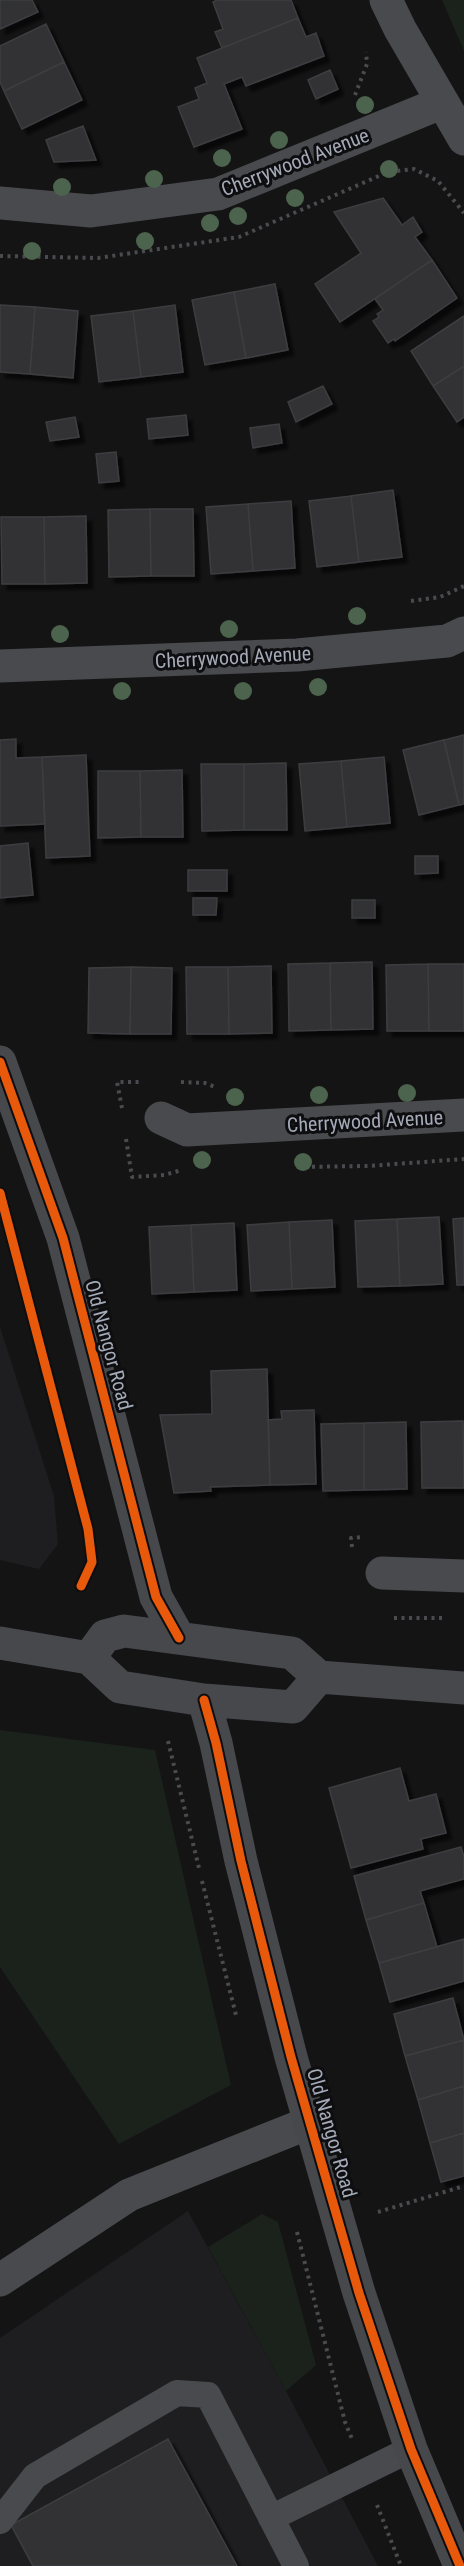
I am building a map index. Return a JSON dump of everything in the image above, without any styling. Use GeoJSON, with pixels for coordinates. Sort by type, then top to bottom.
{"type":"FeatureCollection","features":[{"type":"Feature","properties":{"kind":"street"},"geometry":{"type":"LineString","coordinates":[[386,0],[441,103],[464,139]]}},
{"type":"Feature","properties":{"kind":"street","name":"Cherrywood Avenue"},"geometry":{"type":"LineString","coordinates":[[0,203],[91,211],[218,194],[441,103]]}},
{"type":"Feature","properties":{"kind":"street","name":"Cherrywood Avenue"},"geometry":{"type":"LineString","coordinates":[[0,666],[297,655],[447,641],[464,633]]}},
{"type":"Feature","properties":{"kind":"street","name":"Old Nangor Road"},"geometry":{"type":"LineString","coordinates":[[0,1062],[63,1238],[156,1597],[179,1638]]}},
{"type":"Feature","properties":{"kind":"street","name":"Cherrywood Avenue"},"geometry":{"type":"LineString","coordinates":[[161,1118],[187,1130],[464,1115]]}},
{"type":"Feature","properties":{"kind":"street"},"geometry":{"type":"LineString","coordinates":[[382,1573],[464,1576]]}},
{"type":"Feature","properties":{"kind":"street"},"geometry":{"type":"LineString","coordinates":[[89,1658],[105,1636],[124,1631],[292,1653],[319,1677],[464,1688]]}},
{"type":"Feature","properties":{"kind":"street"},"geometry":{"type":"LineString","coordinates":[[0,1643],[89,1658],[120,1687],[204,1700],[293,1707],[319,1677]]}},
{"type":"Feature","properties":{"kind":"street","name":"Old Nangor Road"},"geometry":{"type":"LineString","coordinates":[[204,1700],[216,1743],[241,1861],[291,2057],[359,2293],[411,2449],[460,2566]]}},
{"type":"Feature","properties":{"kind":"street"},"geometry":{"type":"LineString","coordinates":[[0,2280],[129,2195],[311,2122]]}},
{"type":"Feature","properties":{"kind":"lane"},"geometry":{"type":"LineString","coordinates":[[0,2521],[35,2476],[177,2393],[208,2395],[296,2566]]}},
{"type":"Feature","properties":{"kind":"lane"},"geometry":{"type":"LineString","coordinates":[[271,2518],[364,2470],[411,2449]]}},
{"type":"Feature","properties":{"kind":"path"},"geometry":{"type":"LineString","coordinates":[[351,103],[368,64],[365,47]]}},
{"type":"Feature","properties":{"kind":"path"},"geometry":{"type":"LineString","coordinates":[[394,1618],[452,1618]]}},
{"type":"Feature","properties":{"kind":"path"},"geometry":{"type":"LineString","coordinates":[[378,2212],[464,2186]]}},
{"type":"Feature","properties":{"kind":"path"},"geometry":{"type":"LineString","coordinates":[[295,2225],[345,2422],[401,2566]]}},
{"type":"Feature","properties":{"kind":"shaded area"},"geometry":{"type":"Polygon","coordinates":[[[442,0],[464,0],[464,51],[442,0]]]}},
{"type":"Feature","properties":{"kind":"shaded area"},"geometry":{"type":"Polygon","coordinates":[[[0,1327],[54,1496],[58,1544],[39,1569],[0,1560],[0,1327]]]}},
{"type":"Feature","properties":{"kind":"shaded area"},"geometry":{"type":"Polygon","coordinates":[[[0,1730],[155,1750],[231,2085],[119,2144],[0,1967],[0,1730]]]}},
{"type":"Feature","properties":{"kind":"shaded area"},"geometry":{"type":"Polygon","coordinates":[[[188,2211],[378,2566],[0,2566],[0,2338],[188,2211]]]}},
{"type":"Feature","properties":{"kind":"shaded area"},"geometry":{"type":"Polygon","coordinates":[[[262,2214],[278,2222],[316,2365],[286,2391],[208,2247],[262,2214]]]}},
{"type":"Feature","properties":{"kind":"building"},"geometry":{"type":"Polygon","coordinates":[[[0,0],[32,0],[38,12],[0,29],[0,0]]]}},
{"type":"Feature","properties":{"kind":"building"},"geometry":{"type":"Polygon","coordinates":[[[217,0],[291,0],[298,18],[222,48],[215,32],[223,29],[213,2],[217,0]]]}},
{"type":"Feature","properties":{"kind":"building"},"geometry":{"type":"Polygon","coordinates":[[[298,18],[306,37],[316,33],[324,56],[246,86],[242,77],[224,84],[242,129],[194,147],[178,107],[199,99],[195,88],[207,83],[197,58],[298,18]]]}},
{"type":"Feature","properties":{"kind":"building"},"geometry":{"type":"Polygon","coordinates":[[[46,24],[64,62],[4,91],[0,82],[0,46],[46,24]]]}},
{"type":"Feature","properties":{"kind":"building"},"geometry":{"type":"Polygon","coordinates":[[[64,62],[82,100],[22,129],[4,91],[64,62]]]}},
{"type":"Feature","properties":{"kind":"building"},"geometry":{"type":"Polygon","coordinates":[[[330,70],[338,89],[316,99],[308,80],[330,70]]]}},
{"type":"Feature","properties":{"kind":"building"},"geometry":{"type":"Polygon","coordinates":[[[83,126],[96,160],[54,162],[46,140],[83,126]]]}},
{"type":"Feature","properties":{"kind":"building"},"geometry":{"type":"Polygon","coordinates":[[[383,198],[402,225],[413,217],[422,232],[415,237],[432,260],[340,322],[315,284],[361,253],[334,212],[383,198]]]}},
{"type":"Feature","properties":{"kind":"building"},"geometry":{"type":"Polygon","coordinates":[[[432,260],[457,298],[395,341],[394,339],[388,343],[373,321],[383,310],[375,299],[432,260]]]}},
{"type":"Feature","properties":{"kind":"building"},"geometry":{"type":"Polygon","coordinates":[[[275,284],[288,350],[246,358],[234,292],[275,284]]]}},
{"type":"Feature","properties":{"kind":"building"},"geometry":{"type":"Polygon","coordinates":[[[234,292],[246,358],[205,365],[192,300],[234,292]]]}},
{"type":"Feature","properties":{"kind":"building"},"geometry":{"type":"Polygon","coordinates":[[[0,305],[35,307],[30,374],[0,372],[0,305]]]}},
{"type":"Feature","properties":{"kind":"building"},"geometry":{"type":"Polygon","coordinates":[[[175,305],[183,372],[141,377],[133,311],[175,305]]]}},
{"type":"Feature","properties":{"kind":"building"},"geometry":{"type":"Polygon","coordinates":[[[35,307],[78,311],[73,378],[30,374],[35,307]]]}},
{"type":"Feature","properties":{"kind":"building"},"geometry":{"type":"Polygon","coordinates":[[[133,311],[141,377],[99,382],[91,316],[133,311]]]}},
{"type":"Feature","properties":{"kind":"building"},"geometry":{"type":"Polygon","coordinates":[[[464,316],[464,366],[433,386],[411,351],[464,316]]]}},
{"type":"Feature","properties":{"kind":"building"},"geometry":{"type":"Polygon","coordinates":[[[464,366],[464,417],[457,422],[433,386],[464,366]]]}},
{"type":"Feature","properties":{"kind":"building"},"geometry":{"type":"Polygon","coordinates":[[[323,386],[332,404],[296,422],[288,402],[323,386]]]}},
{"type":"Feature","properties":{"kind":"building"},"geometry":{"type":"Polygon","coordinates":[[[186,415],[188,435],[149,439],[147,419],[186,415]]]}},
{"type":"Feature","properties":{"kind":"building"},"geometry":{"type":"Polygon","coordinates":[[[75,417],[79,437],[50,441],[46,422],[75,417]]]}},
{"type":"Feature","properties":{"kind":"building"},"geometry":{"type":"Polygon","coordinates":[[[279,424],[282,443],[253,448],[250,428],[279,424]]]}},
{"type":"Feature","properties":{"kind":"building"},"geometry":{"type":"Polygon","coordinates":[[[116,452],[119,481],[99,483],[96,454],[116,452]]]}},
{"type":"Feature","properties":{"kind":"building"},"geometry":{"type":"Polygon","coordinates":[[[393,490],[402,557],[359,562],[351,496],[393,490]]]}},
{"type":"Feature","properties":{"kind":"building"},"geometry":{"type":"Polygon","coordinates":[[[351,496],[359,562],[317,567],[309,501],[351,496]]]}},
{"type":"Feature","properties":{"kind":"building"},"geometry":{"type":"Polygon","coordinates":[[[291,501],[295,568],[253,571],[248,504],[291,501]]]}},
{"type":"Feature","properties":{"kind":"building"},"geometry":{"type":"Polygon","coordinates":[[[248,504],[253,571],[211,574],[206,507],[248,504]]]}},
{"type":"Feature","properties":{"kind":"building"},"geometry":{"type":"Polygon","coordinates":[[[150,509],[151,576],[109,577],[108,510],[150,509]]]}},
{"type":"Feature","properties":{"kind":"building"},"geometry":{"type":"Polygon","coordinates":[[[150,509],[193,509],[194,576],[151,576],[150,509]]]}},
{"type":"Feature","properties":{"kind":"building"},"geometry":{"type":"Polygon","coordinates":[[[86,516],[87,583],[45,584],[44,517],[86,516]]]}},
{"type":"Feature","properties":{"kind":"building"},"geometry":{"type":"Polygon","coordinates":[[[1,517],[44,517],[45,584],[2,584],[1,517]]]}},
{"type":"Feature","properties":{"kind":"building"},"geometry":{"type":"Polygon","coordinates":[[[464,735],[464,804],[459,805],[444,740],[464,735]]]}},
{"type":"Feature","properties":{"kind":"building"},"geometry":{"type":"Polygon","coordinates":[[[16,739],[16,758],[42,757],[45,824],[0,826],[0,740],[16,739]]]}},
{"type":"Feature","properties":{"kind":"building"},"geometry":{"type":"Polygon","coordinates":[[[444,740],[459,805],[419,815],[403,750],[444,740]]]}},
{"type":"Feature","properties":{"kind":"building"},"geometry":{"type":"Polygon","coordinates":[[[86,755],[90,856],[46,858],[42,757],[86,755]]]}},
{"type":"Feature","properties":{"kind":"building"},"geometry":{"type":"Polygon","coordinates":[[[384,757],[390,823],[347,827],[341,761],[384,757]]]}},
{"type":"Feature","properties":{"kind":"building"},"geometry":{"type":"Polygon","coordinates":[[[341,761],[347,827],[305,831],[299,764],[341,761]]]}},
{"type":"Feature","properties":{"kind":"building"},"geometry":{"type":"Polygon","coordinates":[[[286,763],[287,830],[244,830],[244,764],[286,763]]]}},
{"type":"Feature","properties":{"kind":"building"},"geometry":{"type":"Polygon","coordinates":[[[201,764],[244,764],[244,830],[202,831],[201,764]]]}},
{"type":"Feature","properties":{"kind":"building"},"geometry":{"type":"Polygon","coordinates":[[[182,770],[183,837],[141,837],[140,771],[182,770]]]}},
{"type":"Feature","properties":{"kind":"building"},"geometry":{"type":"Polygon","coordinates":[[[98,771],[140,771],[141,837],[98,838],[98,771]]]}},
{"type":"Feature","properties":{"kind":"building"},"geometry":{"type":"Polygon","coordinates":[[[28,843],[33,895],[0,898],[0,846],[28,843]]]}},
{"type":"Feature","properties":{"kind":"building"},"geometry":{"type":"Polygon","coordinates":[[[415,856],[438,856],[438,873],[415,874],[415,856]]]}},
{"type":"Feature","properties":{"kind":"building"},"geometry":{"type":"Polygon","coordinates":[[[188,870],[227,870],[227,891],[188,891],[188,870]]]}},
{"type":"Feature","properties":{"kind":"building"},"geometry":{"type":"Polygon","coordinates":[[[193,898],[217,898],[216,915],[193,915],[193,898]]]}},
{"type":"Feature","properties":{"kind":"building"},"geometry":{"type":"Polygon","coordinates":[[[352,900],[375,900],[375,918],[352,918],[352,900]]]}},
{"type":"Feature","properties":{"kind":"building"},"geometry":{"type":"Polygon","coordinates":[[[372,962],[373,1029],[331,1030],[330,963],[372,962]]]}},
{"type":"Feature","properties":{"kind":"building"},"geometry":{"type":"Polygon","coordinates":[[[330,963],[331,1030],[289,1031],[288,964],[330,963]]]}},
{"type":"Feature","properties":{"kind":"building"},"geometry":{"type":"Polygon","coordinates":[[[428,964],[429,1031],[387,1031],[386,965],[428,964]]]}},
{"type":"Feature","properties":{"kind":"building"},"geometry":{"type":"Polygon","coordinates":[[[428,964],[464,964],[464,1031],[429,1031],[428,964]]]}},
{"type":"Feature","properties":{"kind":"building"},"geometry":{"type":"Polygon","coordinates":[[[271,966],[272,1033],[229,1034],[228,967],[271,966]]]}},
{"type":"Feature","properties":{"kind":"building"},"geometry":{"type":"Polygon","coordinates":[[[131,967],[130,1034],[88,1033],[89,968],[131,967]]]}},
{"type":"Feature","properties":{"kind":"building"},"geometry":{"type":"Polygon","coordinates":[[[131,967],[172,968],[171,1034],[130,1034],[131,967]]]}},
{"type":"Feature","properties":{"kind":"building"},"geometry":{"type":"Polygon","coordinates":[[[186,967],[228,967],[229,1034],[187,1034],[186,967]]]}},
{"type":"Feature","properties":{"kind":"building"},"geometry":{"type":"Polygon","coordinates":[[[439,1217],[443,1284],[400,1286],[397,1219],[439,1217]]]}},
{"type":"Feature","properties":{"kind":"building"},"geometry":{"type":"Polygon","coordinates":[[[464,1218],[464,1285],[457,1285],[453,1219],[464,1218]]]}},
{"type":"Feature","properties":{"kind":"building"},"geometry":{"type":"Polygon","coordinates":[[[397,1219],[400,1286],[358,1287],[355,1221],[397,1219]]]}},
{"type":"Feature","properties":{"kind":"building"},"geometry":{"type":"Polygon","coordinates":[[[332,1220],[335,1287],[292,1289],[289,1222],[332,1220]]]}},
{"type":"Feature","properties":{"kind":"building"},"geometry":{"type":"Polygon","coordinates":[[[289,1222],[292,1289],[251,1291],[247,1225],[289,1222]]]}},
{"type":"Feature","properties":{"kind":"building"},"geometry":{"type":"Polygon","coordinates":[[[234,1223],[237,1290],[194,1292],[191,1225],[234,1223]]]}},
{"type":"Feature","properties":{"kind":"building"},"geometry":{"type":"Polygon","coordinates":[[[191,1225],[194,1292],[152,1294],[149,1227],[191,1225]]]}},
{"type":"Feature","properties":{"kind":"building"},"geometry":{"type":"Polygon","coordinates":[[[267,1369],[270,1485],[210,1487],[211,1491],[174,1493],[160,1415],[212,1414],[211,1371],[267,1369]]]}},
{"type":"Feature","properties":{"kind":"building"},"geometry":{"type":"Polygon","coordinates":[[[314,1410],[316,1484],[270,1485],[268,1420],[282,1419],[281,1411],[314,1410]]]}},
{"type":"Feature","properties":{"kind":"building"},"geometry":{"type":"Polygon","coordinates":[[[463,1421],[464,1488],[422,1488],[421,1422],[463,1421]]]}},
{"type":"Feature","properties":{"kind":"building"},"geometry":{"type":"Polygon","coordinates":[[[406,1422],[407,1489],[364,1490],[364,1423],[406,1422]]]}},
{"type":"Feature","properties":{"kind":"building"},"geometry":{"type":"Polygon","coordinates":[[[364,1423],[364,1490],[323,1491],[321,1424],[364,1423]]]}},
{"type":"Feature","properties":{"kind":"building"},"geometry":{"type":"Polygon","coordinates":[[[400,1768],[409,1801],[436,1794],[446,1833],[421,1839],[423,1849],[351,1868],[329,1788],[400,1768]]]}},
{"type":"Feature","properties":{"kind":"building"},"geometry":{"type":"Polygon","coordinates":[[[461,1847],[464,1857],[464,1879],[420,1891],[424,1903],[366,1920],[354,1876],[461,1847]]]}},
{"type":"Feature","properties":{"kind":"building"},"geometry":{"type":"Polygon","coordinates":[[[424,1903],[437,1947],[379,1963],[366,1920],[424,1903]]]}},
{"type":"Feature","properties":{"kind":"building"},"geometry":{"type":"Polygon","coordinates":[[[464,1939],[464,1981],[390,2002],[379,1963],[464,1939]]]}},
{"type":"Feature","properties":{"kind":"building"},"geometry":{"type":"Polygon","coordinates":[[[453,1998],[464,2040],[405,2056],[394,2014],[453,1998]]]}},
{"type":"Feature","properties":{"kind":"building"},"geometry":{"type":"Polygon","coordinates":[[[464,2040],[464,2086],[418,2100],[405,2056],[464,2040]]]}},
{"type":"Feature","properties":{"kind":"building"},"geometry":{"type":"Polygon","coordinates":[[[464,2086],[464,2133],[430,2143],[418,2100],[464,2086]]]}},
{"type":"Feature","properties":{"kind":"building"},"geometry":{"type":"Polygon","coordinates":[[[464,2133],[464,2176],[441,2182],[430,2143],[464,2133]]]}},
{"type":"Feature","properties":{"kind":"building"},"geometry":{"type":"Polygon","coordinates":[[[168,2439],[237,2566],[33,2566],[11,2525],[168,2439]]]}},
{"type":"Feature","properties":{"kind":"cycle path"},"geometry":{"type":"LineString","coordinates":[[0,1062],[63,1238],[156,1597],[179,1638]]}},
{"type":"Feature","properties":{"kind":"cycle path"},"geometry":{"type":"LineString","coordinates":[[0,1193],[88,1529],[92,1562],[81,1586]]}},
{"type":"Feature","properties":{"kind":"cycle path"},"geometry":{"type":"LineString","coordinates":[[204,1700],[216,1743],[241,1861],[291,2057],[359,2293],[411,2449],[460,2566]]}}]}
